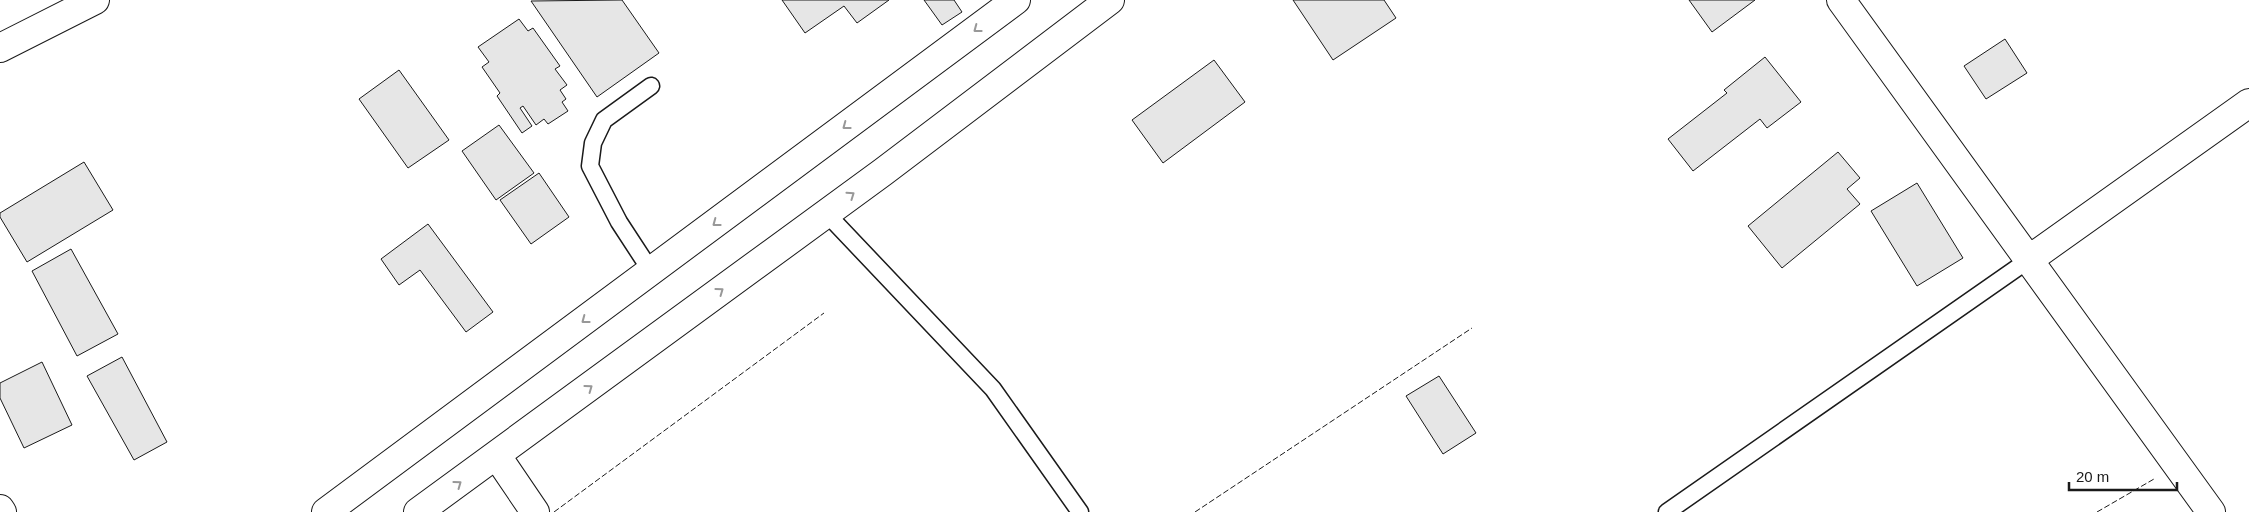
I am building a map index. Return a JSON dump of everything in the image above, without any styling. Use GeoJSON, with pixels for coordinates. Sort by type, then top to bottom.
{"type":"FeatureCollection","features":[{"type":"Feature","properties":{"kind":"street"},"geometry":{"type":"LineString","coordinates":[[0,48],[95,0]]}},
{"type":"Feature","properties":{"kind":"street"},"geometry":{"type":"LineString","coordinates":[[326,512],[1016,0]]}},
{"type":"Feature","properties":{"kind":"street"},"geometry":{"type":"LineString","coordinates":[[418,512],[884,172],[1110,0]]}},
{"type":"Feature","properties":{"kind":"street"},"geometry":{"type":"LineString","coordinates":[[1841,0],[2027,261],[2211,512]]}},
{"type":"Feature","properties":{"kind":"street"},"geometry":{"type":"LineString","coordinates":[[2027,261],[2249,103]]}},
{"type":"Feature","properties":{"kind":"street"},"geometry":{"type":"LineString","coordinates":[[497,456],[535,512]]}},
{"type":"Feature","properties":{"kind":"lane"},"geometry":{"type":"LineString","coordinates":[[651,86],[604,120],[593,143],[590,166],[619,222],[651,271]]}},
{"type":"Feature","properties":{"kind":"lane"},"geometry":{"type":"LineString","coordinates":[[826,213],[993,389],[1080,512]]}},
{"type":"Feature","properties":{"kind":"lane"},"geometry":{"type":"LineString","coordinates":[[1667,512],[2027,261]]}},
{"type":"Feature","properties":{"kind":"building"},"geometry":{"type":"Polygon","coordinates":[[[622,0],[659,53],[597,97],[531,1],[622,0]]]}},
{"type":"Feature","properties":{"kind":"building"},"geometry":{"type":"Polygon","coordinates":[[[782,0],[889,0],[857,23],[844,6],[805,33],[782,0]]]}},
{"type":"Feature","properties":{"kind":"building"},"geometry":{"type":"Polygon","coordinates":[[[924,0],[954,0],[962,12],[942,25],[924,0]]]}},
{"type":"Feature","properties":{"kind":"building"},"geometry":{"type":"Polygon","coordinates":[[[1293,0],[1384,0],[1396,18],[1333,60],[1293,0]]]}},
{"type":"Feature","properties":{"kind":"building"},"geometry":{"type":"Polygon","coordinates":[[[1689,0],[1755,0],[1712,32],[1689,0]]]}},
{"type":"Feature","properties":{"kind":"building"},"geometry":{"type":"Polygon","coordinates":[[[519,19],[528,31],[533,28],[560,66],[555,69],[567,85],[560,90],[566,99],[562,102],[568,111],[548,124],[544,119],[536,125],[523,106],[520,108],[532,126],[522,133],[497,96],[500,93],[482,67],[489,62],[478,47],[519,19]]]}},
{"type":"Feature","properties":{"kind":"building"},"geometry":{"type":"Polygon","coordinates":[[[2005,39],[2027,73],[1986,99],[1964,66],[2005,39]]]}},
{"type":"Feature","properties":{"kind":"building"},"geometry":{"type":"Polygon","coordinates":[[[1765,57],[1801,102],[1767,128],[1760,119],[1693,171],[1668,139],[1727,93],[1724,90],[1765,57]]]}},
{"type":"Feature","properties":{"kind":"building"},"geometry":{"type":"Polygon","coordinates":[[[1214,60],[1245,102],[1163,163],[1132,120],[1214,60]]]}},
{"type":"Feature","properties":{"kind":"building"},"geometry":{"type":"Polygon","coordinates":[[[399,70],[449,140],[408,168],[359,99],[399,70]]]}},
{"type":"Feature","properties":{"kind":"building"},"geometry":{"type":"Polygon","coordinates":[[[499,125],[534,173],[496,200],[462,151],[499,125]]]}},
{"type":"Feature","properties":{"kind":"building"},"geometry":{"type":"Polygon","coordinates":[[[1838,152],[1860,178],[1847,189],[1860,204],[1782,268],[1748,226],[1838,152]]]}},
{"type":"Feature","properties":{"kind":"building"},"geometry":{"type":"Polygon","coordinates":[[[84,162],[113,210],[27,262],[0,217],[0,213],[84,162]]]}},
{"type":"Feature","properties":{"kind":"building"},"geometry":{"type":"Polygon","coordinates":[[[539,173],[569,217],[531,244],[500,200],[539,173]]]}},
{"type":"Feature","properties":{"kind":"building"},"geometry":{"type":"Polygon","coordinates":[[[1917,183],[1963,258],[1917,286],[1871,211],[1917,183]]]}},
{"type":"Feature","properties":{"kind":"building"},"geometry":{"type":"Polygon","coordinates":[[[428,224],[493,312],[466,332],[420,270],[399,285],[381,259],[428,224]]]}},
{"type":"Feature","properties":{"kind":"building"},"geometry":{"type":"Polygon","coordinates":[[[71,249],[118,334],[77,356],[32,271],[71,249]]]}},
{"type":"Feature","properties":{"kind":"building"},"geometry":{"type":"Polygon","coordinates":[[[122,357],[167,442],[134,460],[87,376],[122,357]]]}},
{"type":"Feature","properties":{"kind":"building"},"geometry":{"type":"Polygon","coordinates":[[[42,362],[72,425],[24,448],[0,398],[0,383],[42,362]]]}},
{"type":"Feature","properties":{"kind":"building"},"geometry":{"type":"Polygon","coordinates":[[[1439,376],[1476,433],[1443,454],[1406,396],[1439,376]]]}},
{"type":"Feature","properties":{"kind":"fence"},"geometry":{"type":"LineString","coordinates":[[554,512],[824,313]]}},
{"type":"Feature","properties":{"kind":"fence"},"geometry":{"type":"LineString","coordinates":[[1195,512],[1472,328]]}},
{"type":"Feature","properties":{"kind":"fence"},"geometry":{"type":"LineString","coordinates":[[2097,512],[2154,479]]}}]}
